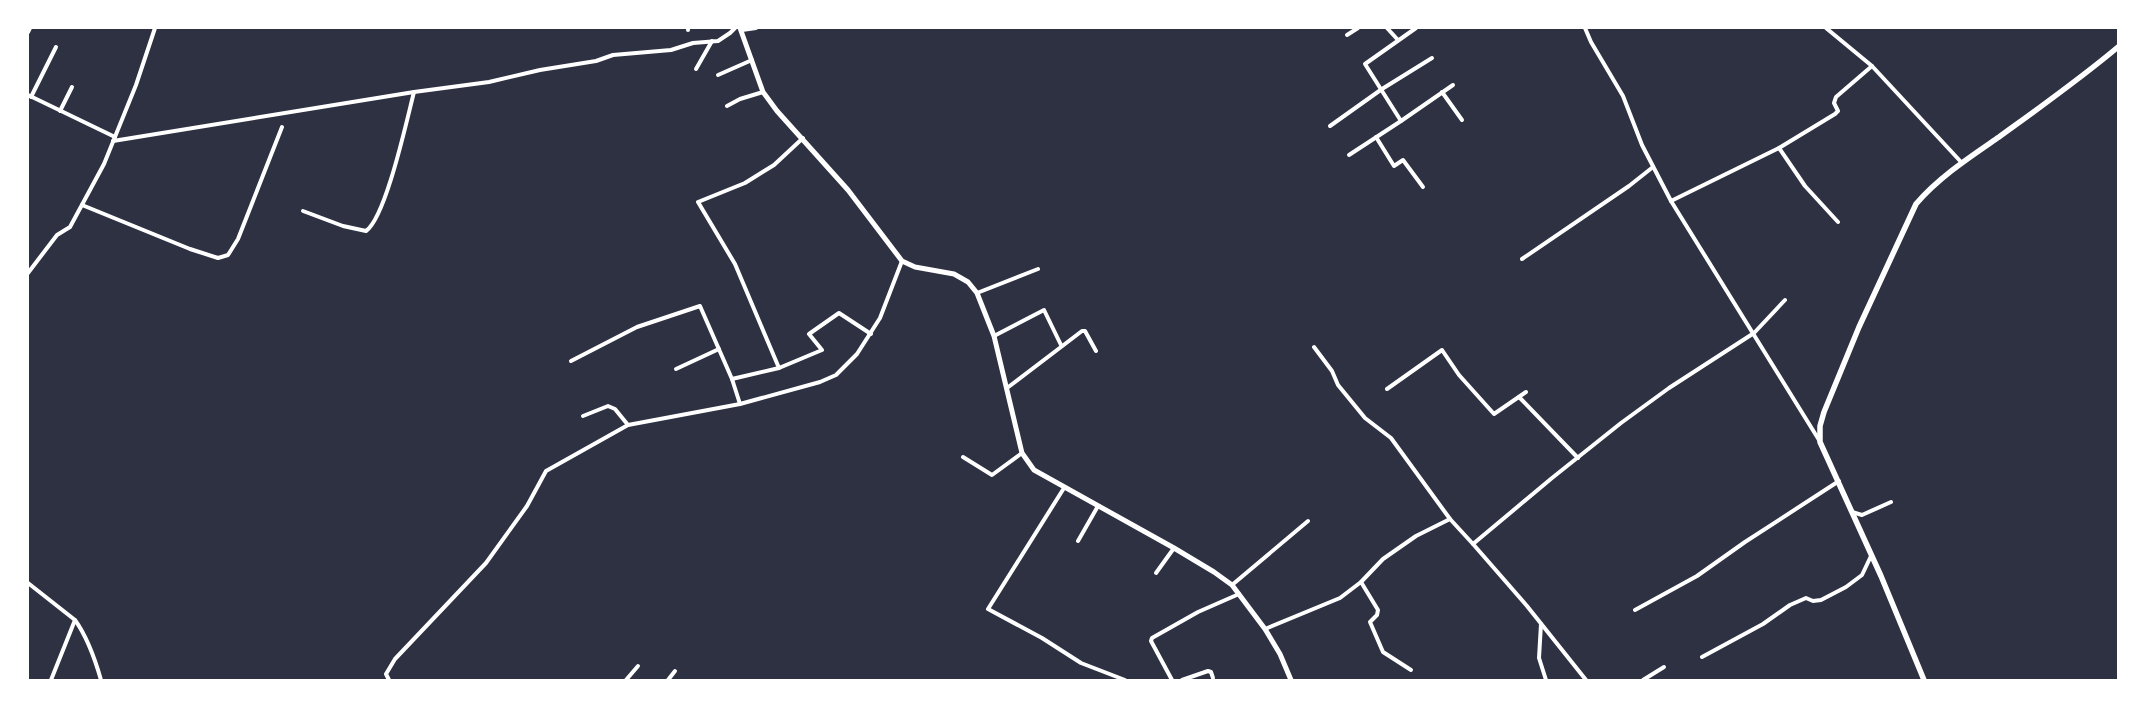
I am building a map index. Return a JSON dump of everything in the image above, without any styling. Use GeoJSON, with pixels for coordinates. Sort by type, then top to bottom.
{"type":"FeatureCollection","features":[{"type":"Feature","properties":{"kind":"main road"},"geometry":{"type":"LineString","coordinates":[[1924,680],[1839,481],[1820,442],[1820,426],[1824,412],[1906,222],[1916,204],[1962,162],[2090,70],[2118,47]]}},
{"type":"Feature","properties":{"kind":"street"},"geometry":{"type":"LineString","coordinates":[[28,32],[30,28]]}},
{"type":"Feature","properties":{"kind":"street"},"geometry":{"type":"LineString","coordinates":[[28,273],[57,235],[70,227],[104,164],[155,28]]}},
{"type":"Feature","properties":{"kind":"street"},"geometry":{"type":"LineString","coordinates":[[56,47],[29,96],[114,139],[489,82],[540,70],[596,62],[613,55],[671,50],[694,43],[723,39],[735,28]]}},
{"type":"Feature","properties":{"kind":"street"},"geometry":{"type":"LineString","coordinates":[[756,28],[741,29],[763,92],[848,190],[902,261],[915,267],[954,274],[968,282],[978,293],[994,336],[1013,422],[1022,453],[1034,470],[1174,548],[1232,585],[1280,654],[1291,680]]}},
{"type":"Feature","properties":{"kind":"street"},"geometry":{"type":"LineString","coordinates":[[1347,35],[1358,28]]}},
{"type":"Feature","properties":{"kind":"street"},"geometry":{"type":"LineString","coordinates":[[1387,28],[1398,40]]}},
{"type":"Feature","properties":{"kind":"street"},"geometry":{"type":"LineString","coordinates":[[1401,121],[1365,64],[1416,28]]}},
{"type":"Feature","properties":{"kind":"street"},"geometry":{"type":"LineString","coordinates":[[1585,28],[1591,42],[1623,96],[1653,167],[1671,201],[1820,442]]}},
{"type":"Feature","properties":{"kind":"street"},"geometry":{"type":"LineString","coordinates":[[1826,28],[1872,66],[1962,162]]}},
{"type":"Feature","properties":{"kind":"street"},"geometry":{"type":"LineString","coordinates":[[696,69],[712,41]]}},
{"type":"Feature","properties":{"kind":"street"},"geometry":{"type":"LineString","coordinates":[[1330,126],[1382,89],[1432,58]]}},
{"type":"Feature","properties":{"kind":"street"},"geometry":{"type":"LineString","coordinates":[[718,75],[752,60]]}},
{"type":"Feature","properties":{"kind":"street"},"geometry":{"type":"LineString","coordinates":[[1671,201],[1779,148],[1835,114],[1838,111],[1834,103],[1836,97],[1872,66]]}},
{"type":"Feature","properties":{"kind":"street"},"geometry":{"type":"LineString","coordinates":[[1349,155],[1454,85]]}},
{"type":"Feature","properties":{"kind":"street"},"geometry":{"type":"LineString","coordinates":[[60,111],[72,87]]}},
{"type":"Feature","properties":{"kind":"street"},"geometry":{"type":"LineString","coordinates":[[303,211],[343,226],[366,231],[371,227],[384,197],[396,161],[414,92]]}},
{"type":"Feature","properties":{"kind":"street"},"geometry":{"type":"LineString","coordinates":[[727,106],[740,99],[763,92]]}},
{"type":"Feature","properties":{"kind":"street"},"geometry":{"type":"LineString","coordinates":[[1442,92],[1462,120]]}},
{"type":"Feature","properties":{"kind":"street"},"geometry":{"type":"LineString","coordinates":[[82,205],[190,249],[218,258],[228,255],[238,239],[282,127]]}},
{"type":"Feature","properties":{"kind":"street"},"geometry":{"type":"LineString","coordinates":[[1376,137],[1394,166],[1403,160],[1424,187]]}},
{"type":"Feature","properties":{"kind":"street"},"geometry":{"type":"LineString","coordinates":[[780,368],[735,264],[698,202],[744,183],[774,165],[803,138]]}},
{"type":"Feature","properties":{"kind":"street"},"geometry":{"type":"LineString","coordinates":[[1779,148],[1805,186],[1838,222]]}},
{"type":"Feature","properties":{"kind":"street"},"geometry":{"type":"LineString","coordinates":[[1522,259],[1629,186],[1653,167]]}},
{"type":"Feature","properties":{"kind":"street"},"geometry":{"type":"LineString","coordinates":[[389,680],[386,674],[395,659],[486,563],[527,506],[546,472],[628,425],[740,404],[820,382],[836,375],[857,354],[880,318],[902,261]]}},
{"type":"Feature","properties":{"kind":"street"},"geometry":{"type":"LineString","coordinates":[[978,293],[1038,268]]}},
{"type":"Feature","properties":{"kind":"street"},"geometry":{"type":"LineString","coordinates":[[1473,544],[1621,423],[1669,388],[1754,333],[1785,300]]}},
{"type":"Feature","properties":{"kind":"street"},"geometry":{"type":"LineString","coordinates":[[571,361],[637,327],[700,306],[732,379],[740,404]]}},
{"type":"Feature","properties":{"kind":"street"},"geometry":{"type":"LineString","coordinates":[[994,336],[1044,310],[1061,345]]}},
{"type":"Feature","properties":{"kind":"street"},"geometry":{"type":"LineString","coordinates":[[732,379],[780,368],[822,350],[809,334],[839,313],[870,334]]}},
{"type":"Feature","properties":{"kind":"street"},"geometry":{"type":"LineString","coordinates":[[1007,388],[1061,345],[1084,331],[1096,351]]}},
{"type":"Feature","properties":{"kind":"street"},"geometry":{"type":"LineString","coordinates":[[1314,347],[1332,371],[1338,385],[1354,405],[1365,418],[1391,438],[1450,519],[1541,624],[1586,680]]}},
{"type":"Feature","properties":{"kind":"street"},"geometry":{"type":"LineString","coordinates":[[676,369],[719,349]]}},
{"type":"Feature","properties":{"kind":"street"},"geometry":{"type":"LineString","coordinates":[[1387,389],[1442,350],[1459,375],[1494,414],[1526,392]]}},
{"type":"Feature","properties":{"kind":"street"},"geometry":{"type":"LineString","coordinates":[[1520,397],[1578,458]]}},
{"type":"Feature","properties":{"kind":"street"},"geometry":{"type":"LineString","coordinates":[[583,416],[608,406],[615,409],[628,425]]}},
{"type":"Feature","properties":{"kind":"street"},"geometry":{"type":"LineString","coordinates":[[963,457],[992,475],[1022,453]]}},
{"type":"Feature","properties":{"kind":"street"},"geometry":{"type":"LineString","coordinates":[[1635,610],[1697,576],[1745,542],[1839,481]]}},
{"type":"Feature","properties":{"kind":"street"},"geometry":{"type":"LineString","coordinates":[[1064,488],[988,609],[1042,638],[1081,663],[1124,680]]}},
{"type":"Feature","properties":{"kind":"street"},"geometry":{"type":"LineString","coordinates":[[1852,512],[1862,515],[1891,502]]}},
{"type":"Feature","properties":{"kind":"street"},"geometry":{"type":"LineString","coordinates":[[1078,541],[1098,506]]}},
{"type":"Feature","properties":{"kind":"street"},"geometry":{"type":"LineString","coordinates":[[1265,630],[1340,598],[1361,582],[1383,559],[1416,536],[1450,519]]}},
{"type":"Feature","properties":{"kind":"street"},"geometry":{"type":"LineString","coordinates":[[1232,585],[1308,520]]}},
{"type":"Feature","properties":{"kind":"street"},"geometry":{"type":"LineString","coordinates":[[1156,572],[1174,548]]}},
{"type":"Feature","properties":{"kind":"street"},"geometry":{"type":"LineString","coordinates":[[1702,657],[1763,624],[1794,603],[1806,598],[1813,601],[1821,600],[1846,587],[1862,576],[1871,555]]}},
{"type":"Feature","properties":{"kind":"street"},"geometry":{"type":"LineString","coordinates":[[1361,582],[1378,610],[1378,615],[1370,622],[1382,650],[1411,670]]}},
{"type":"Feature","properties":{"kind":"street"},"geometry":{"type":"LineString","coordinates":[[28,583],[74,620],[93,653],[101,680]]}},
{"type":"Feature","properties":{"kind":"street"},"geometry":{"type":"LineString","coordinates":[[1172,680],[1151,641],[1152,638],[1198,612],[1239,594]]}},
{"type":"Feature","properties":{"kind":"street"},"geometry":{"type":"LineString","coordinates":[[51,680],[74,620]]}},
{"type":"Feature","properties":{"kind":"street"},"geometry":{"type":"LineString","coordinates":[[1541,624],[1539,658],[1546,680]]}},
{"type":"Feature","properties":{"kind":"street"},"geometry":{"type":"LineString","coordinates":[[626,680],[638,666]]}},
{"type":"Feature","properties":{"kind":"street"},"geometry":{"type":"LineString","coordinates":[[1643,680],[1664,666]]}},
{"type":"Feature","properties":{"kind":"street"},"geometry":{"type":"LineString","coordinates":[[1182,680],[1208,670],[1213,678]]}},
{"type":"Feature","properties":{"kind":"street"},"geometry":{"type":"LineString","coordinates":[[668,680],[675,671]]}}]}
